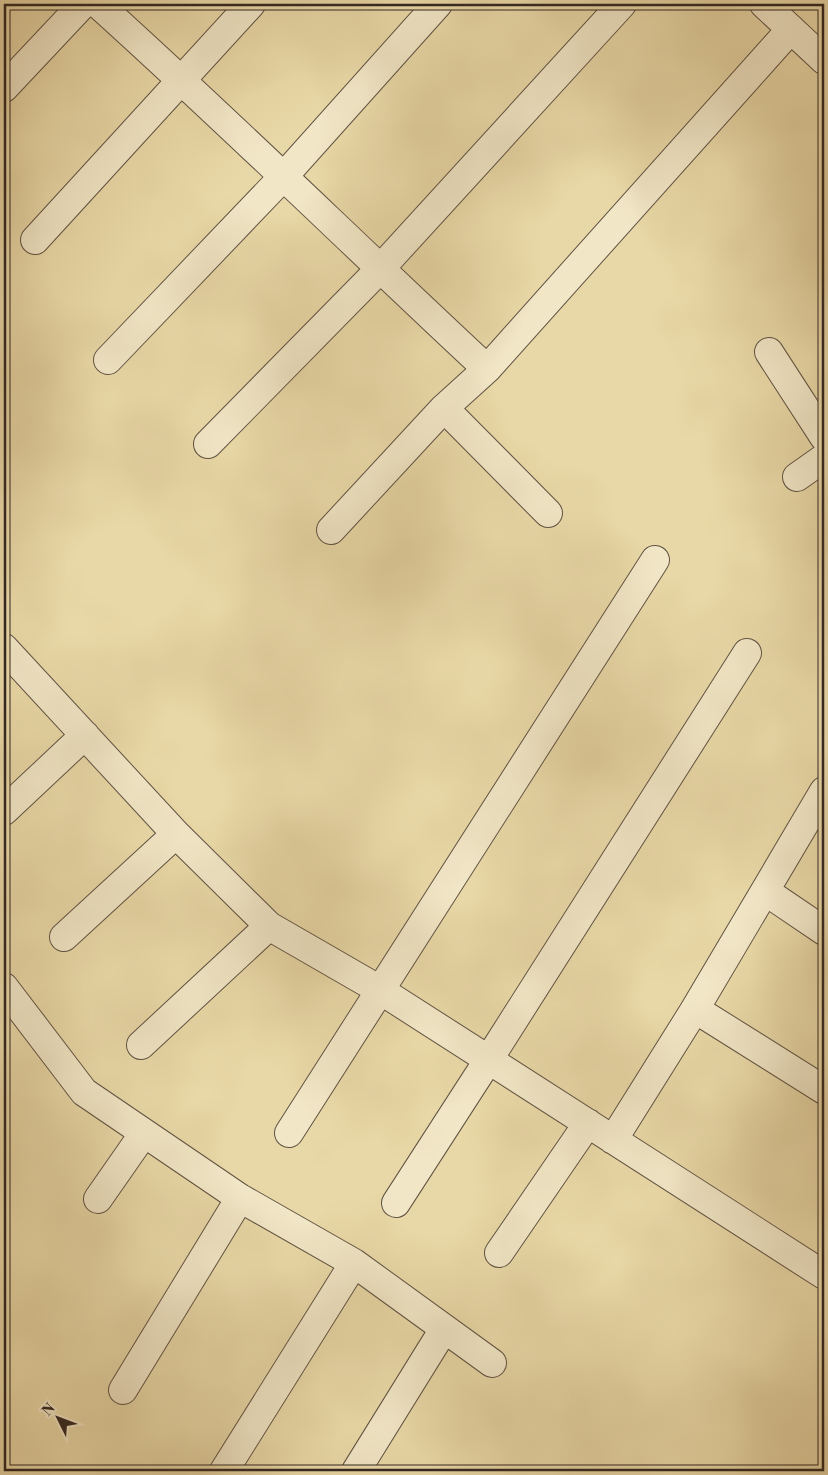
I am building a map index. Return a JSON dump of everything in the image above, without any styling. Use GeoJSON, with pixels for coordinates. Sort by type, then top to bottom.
{"type":"FeatureCollection","features":[{"type":"Feature","properties":{"kind":"street"},"geometry":{"type":"LineString","coordinates":[[4,88],[83,4]]}},
{"type":"Feature","properties":{"kind":"street"},"geometry":{"type":"LineString","coordinates":[[98,4],[182,80],[487,369]]}},
{"type":"Feature","properties":{"kind":"street"},"geometry":{"type":"LineString","coordinates":[[34,240],[251,4]]}},
{"type":"Feature","properties":{"kind":"street"},"geometry":{"type":"LineString","coordinates":[[108,360],[284,176],[438,4]]}},
{"type":"Feature","properties":{"kind":"street"},"geometry":{"type":"LineString","coordinates":[[208,444],[380,269],[622,4]]}},
{"type":"Feature","properties":{"kind":"street"},"geometry":{"type":"LineString","coordinates":[[764,4],[824,60]]}},
{"type":"Feature","properties":{"kind":"street"},"geometry":{"type":"LineString","coordinates":[[331,530],[444,408],[487,369],[791,29]]}},
{"type":"Feature","properties":{"kind":"street"},"geometry":{"type":"LineString","coordinates":[[769,352],[824,436]]}},
{"type":"Feature","properties":{"kind":"street"},"geometry":{"type":"LineString","coordinates":[[444,408],[548,513]]}},
{"type":"Feature","properties":{"kind":"street"},"geometry":{"type":"LineString","coordinates":[[797,477],[824,458]]}},
{"type":"Feature","properties":{"kind":"street"},"geometry":{"type":"LineString","coordinates":[[289,1133],[655,560]]}},
{"type":"Feature","properties":{"kind":"street"},"geometry":{"type":"LineString","coordinates":[[4,648],[176,834],[269,926],[380,990],[824,1275]]}},
{"type":"Feature","properties":{"kind":"street"},"geometry":{"type":"LineString","coordinates":[[396,1203],[747,652]]}},
{"type":"Feature","properties":{"kind":"street"},"geometry":{"type":"LineString","coordinates":[[4,811],[85,735]]}},
{"type":"Feature","properties":{"kind":"street"},"geometry":{"type":"LineString","coordinates":[[613,1140],[695,1009],[824,791]]}},
{"type":"Feature","properties":{"kind":"street"},"geometry":{"type":"LineString","coordinates":[[64,938],[176,834]]}},
{"type":"Feature","properties":{"kind":"street"},"geometry":{"type":"LineString","coordinates":[[765,892],[824,932]]}},
{"type":"Feature","properties":{"kind":"street"},"geometry":{"type":"LineString","coordinates":[[141,1045],[269,926]]}},
{"type":"Feature","properties":{"kind":"street"},"geometry":{"type":"LineString","coordinates":[[4,987],[84,1092],[240,1198],[354,1264],[492,1363]]}},
{"type":"Feature","properties":{"kind":"street"},"geometry":{"type":"LineString","coordinates":[[695,1009],[824,1090]]}},
{"type":"Feature","properties":{"kind":"street"},"geometry":{"type":"LineString","coordinates":[[499,1253],[588,1122]]}},
{"type":"Feature","properties":{"kind":"street"},"geometry":{"type":"LineString","coordinates":[[98,1200],[144,1133]]}},
{"type":"Feature","properties":{"kind":"street"},"geometry":{"type":"LineString","coordinates":[[123,1390],[240,1198]]}},
{"type":"Feature","properties":{"kind":"street"},"geometry":{"type":"LineString","coordinates":[[224,1471],[354,1264]]}},
{"type":"Feature","properties":{"kind":"street"},"geometry":{"type":"LineString","coordinates":[[356,1471],[444,1329]]}}]}
